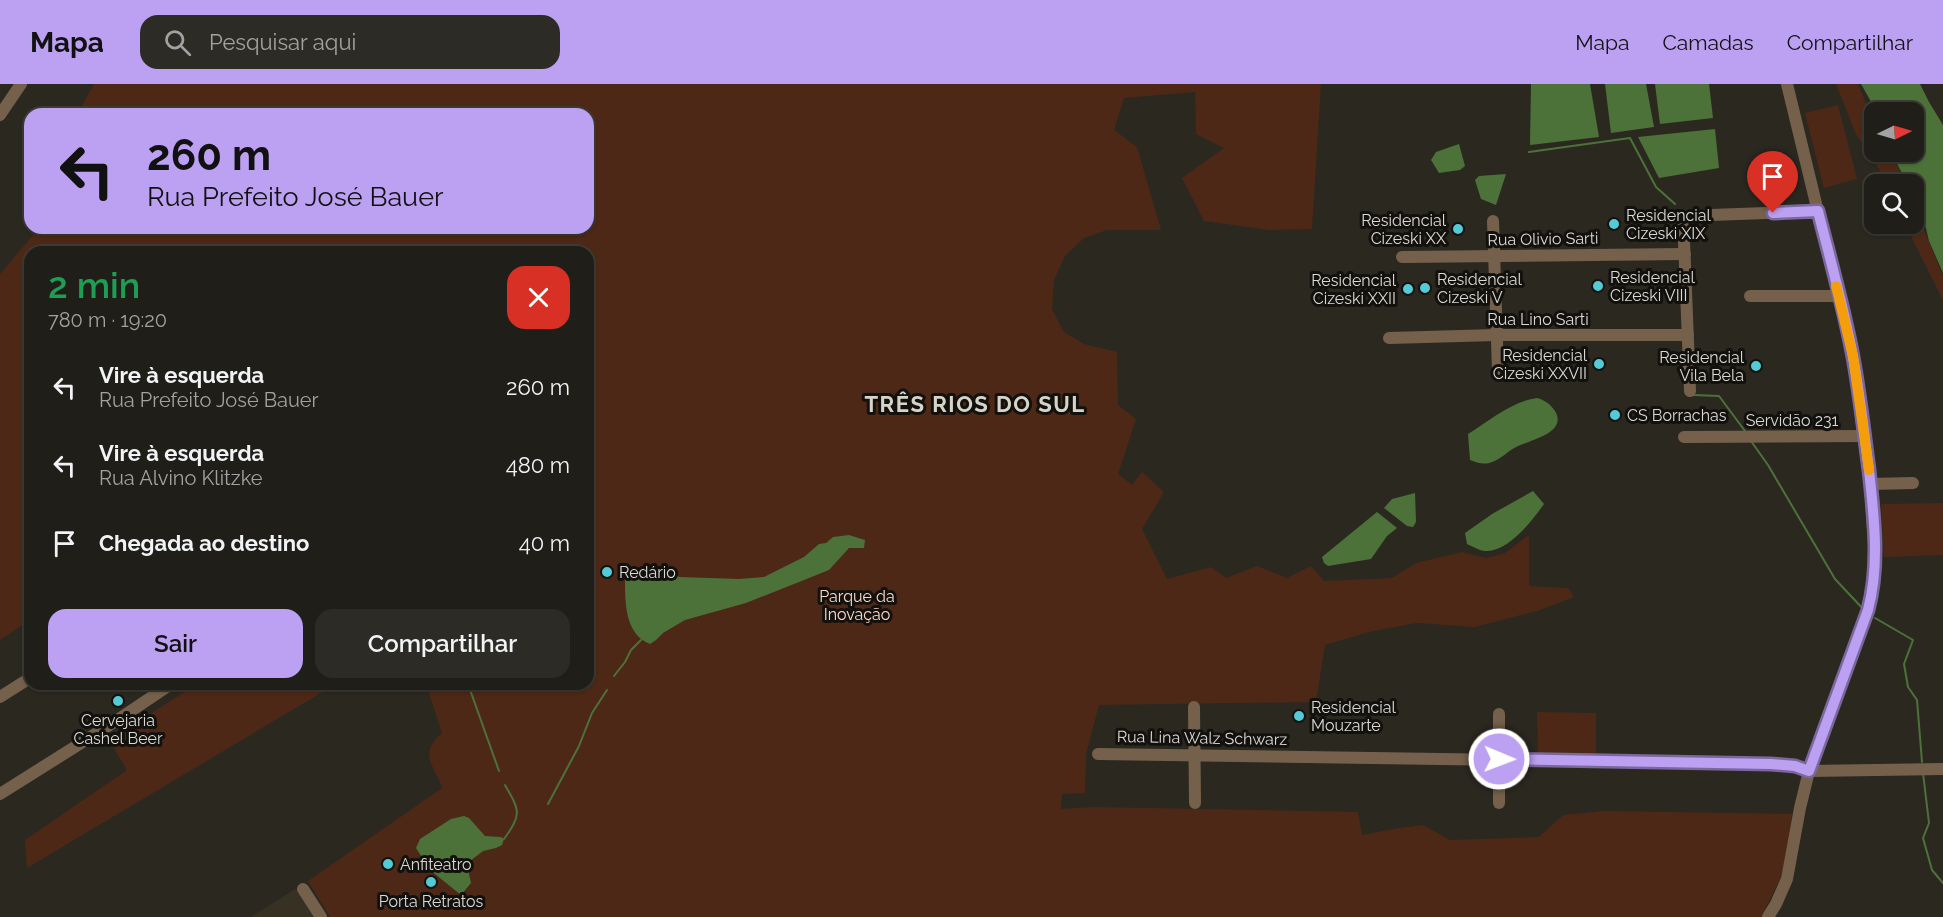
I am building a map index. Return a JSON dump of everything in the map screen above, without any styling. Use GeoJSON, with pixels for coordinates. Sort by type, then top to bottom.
{"type":"FeatureCollection","features":[{"type":"Feature","properties":{"kind":"street"},"geometry":{"type":"LineString","coordinates":[[0,115],[21,84]]}},
{"type":"Feature","properties":{"kind":"street"},"geometry":{"type":"LineString","coordinates":[[1768,917],[1787,879],[1809,771],[1865,620],[1873,590],[1875,561],[1865,436],[1853,356],[1787,84]]}},
{"type":"Feature","properties":{"kind":"street"},"geometry":{"type":"LineString","coordinates":[[1690,391],[1683,216],[1818,211]]}},
{"type":"Feature","properties":{"kind":"street"},"geometry":{"type":"LineString","coordinates":[[1492,221],[1498,371]]}},
{"type":"Feature","properties":{"kind":"street","name":"Rua Olivio Sarti"},"geometry":{"type":"LineString","coordinates":[[1402,257],[1685,254]]}},
{"type":"Feature","properties":{"kind":"street"},"geometry":{"type":"LineString","coordinates":[[1750,296],[1839,296]]}},
{"type":"Feature","properties":{"kind":"street","name":"Rua Lino Sarti"},"geometry":{"type":"LineString","coordinates":[[1389,338],[1496,335],[1688,335]]}},
{"type":"Feature","properties":{"kind":"street","name":"Servidão 231"},"geometry":{"type":"LineString","coordinates":[[1684,438],[1865,436]]}},
{"type":"Feature","properties":{"kind":"street"},"geometry":{"type":"LineString","coordinates":[[1870,484],[1913,483]]}},
{"type":"Feature","properties":{"kind":"street"},"geometry":{"type":"LineString","coordinates":[[0,697],[24,682]]}},
{"type":"Feature","properties":{"kind":"street"},"geometry":{"type":"LineString","coordinates":[[0,794],[116,721],[150,690]]}},
{"type":"Feature","properties":{"kind":"street"},"geometry":{"type":"LineString","coordinates":[[1194,707],[1195,803]]}},
{"type":"Feature","properties":{"kind":"street"},"geometry":{"type":"LineString","coordinates":[[1499,714],[1499,803]]}},
{"type":"Feature","properties":{"kind":"street","name":"Rua Lina Walz Schwarz"},"geometry":{"type":"LineString","coordinates":[[1098,754],[1771,764],[1795,766],[1809,771],[1943,769]]}},
{"type":"Feature","properties":{"kind":"street"},"geometry":{"type":"LineString","coordinates":[[303,889],[321,917]]}},
{"type":"Feature","properties":{"kind":"shaded area"},"geometry":{"type":"Polygon","coordinates":[[[1531,84],[1590,84],[1599,137],[1530,145],[1531,84]]]}},
{"type":"Feature","properties":{"kind":"shaded area"},"geometry":{"type":"Polygon","coordinates":[[[1605,84],[1646,84],[1654,127],[1611,133],[1605,84]]]}},
{"type":"Feature","properties":{"kind":"shaded area"},"geometry":{"type":"Polygon","coordinates":[[[1655,84],[1709,84],[1713,118],[1660,124],[1655,84]]]}},
{"type":"Feature","properties":{"kind":"shaded area"},"geometry":{"type":"Polygon","coordinates":[[[1861,84],[1920,84],[1943,125],[1943,273],[1929,241],[1924,222],[1924,174],[1903,174],[1896,162],[1924,162],[1924,102],[1871,102],[1861,84]]]}},
{"type":"Feature","properties":{"kind":"shaded area"},"geometry":{"type":"Polygon","coordinates":[[[1715,129],[1719,168],[1659,178],[1638,137],[1715,129]]]}},
{"type":"Feature","properties":{"kind":"shaded area"},"geometry":{"type":"Polygon","coordinates":[[[1459,144],[1465,166],[1460,170],[1439,173],[1431,160],[1436,152],[1459,144]]]}},
{"type":"Feature","properties":{"kind":"shaded area"},"geometry":{"type":"Polygon","coordinates":[[[1506,174],[1496,205],[1481,199],[1475,180],[1479,176],[1506,174]]]}},
{"type":"Feature","properties":{"kind":"shaded area"},"geometry":{"type":"Polygon","coordinates":[[[1537,398],[1547,403],[1555,411],[1558,419],[1552,430],[1546,435],[1516,447],[1492,462],[1481,463],[1470,460],[1468,434],[1510,407],[1537,398]]]}},
{"type":"Feature","properties":{"kind":"shaded area"},"geometry":{"type":"Polygon","coordinates":[[[1533,491],[1544,504],[1519,534],[1502,547],[1493,550],[1485,551],[1467,544],[1465,533],[1492,514],[1533,491]]]}},
{"type":"Feature","properties":{"kind":"shaded area"},"geometry":{"type":"Polygon","coordinates":[[[1415,493],[1416,522],[1413,527],[1407,526],[1384,508],[1392,499],[1415,493]]]}},
{"type":"Feature","properties":{"kind":"shaded area"},"geometry":{"type":"Polygon","coordinates":[[[1377,512],[1397,528],[1387,536],[1371,559],[1328,566],[1324,563],[1322,557],[1377,512]]]}},
{"type":"Feature","properties":{"kind":"shaded area"},"geometry":{"type":"Polygon","coordinates":[[[849,535],[865,540],[864,548],[849,548],[829,570],[746,603],[685,620],[650,644],[635,633],[631,624],[626,605],[625,576],[637,570],[659,570],[680,577],[739,579],[764,577],[804,557],[819,544],[826,543],[833,537],[849,535]]]}},
{"type":"Feature","properties":{"kind":"shaded area"},"geometry":{"type":"Polygon","coordinates":[[[464,816],[469,818],[485,836],[504,839],[502,845],[483,851],[470,861],[471,883],[461,895],[430,870],[416,848],[420,839],[451,819],[464,816]]]}},
{"type":"Feature","properties":{"kind":"shaded area"},"geometry":{"type":"Polygon","coordinates":[[[295,889],[314,917],[251,917],[295,889]]]}},
{"type":"Feature","properties":{"kind":"green space","name":"Parque da Inovação"},"geometry":{"type":"Polygon","coordinates":[[[94,84],[1321,84],[1312,229],[1269,230],[1204,221],[1182,178],[1224,148],[1196,134],[1195,92],[1124,98],[1114,130],[1137,147],[1161,230],[1107,230],[1084,238],[1065,256],[1054,280],[1052,309],[1064,332],[1084,344],[1117,352],[1118,405],[1136,419],[1118,474],[1132,485],[1142,472],[1164,492],[1142,529],[1167,579],[1211,567],[1226,578],[1257,566],[1287,578],[1311,566],[1324,581],[1392,578],[1416,563],[1462,552],[1486,558],[1505,553],[1529,535],[1529,586],[1568,588],[1574,597],[1537,611],[1475,627],[1417,623],[1373,631],[1325,645],[1316,702],[1099,705],[1086,754],[1085,793],[1062,794],[1061,809],[1094,807],[1358,812],[1362,835],[1423,825],[1450,840],[1539,837],[1563,815],[1605,811],[1792,814],[1788,851],[1782,875],[1761,917],[330,917],[308,881],[442,788],[429,754],[430,747],[442,733],[428,690],[594,690],[594,246],[24,246],[24,624],[0,640],[0,274],[34,234],[594,234],[594,108],[80,108],[94,84]]]}},
{"type":"Feature","properties":{"kind":"green space"},"geometry":{"type":"Polygon","coordinates":[[[1836,84],[1858,84],[1865,102],[1864,146],[1856,134],[1836,84]]]}},
{"type":"Feature","properties":{"kind":"green space"},"geometry":{"type":"Polygon","coordinates":[[[1838,105],[1857,179],[1824,188],[1805,113],[1838,105]]]}},
{"type":"Feature","properties":{"kind":"green space"},"geometry":{"type":"Polygon","coordinates":[[[1874,162],[1895,162],[1901,174],[1882,174],[1874,162]]]}},
{"type":"Feature","properties":{"kind":"green space"},"geometry":{"type":"Polygon","coordinates":[[[1924,230],[1943,276],[1943,300],[1910,234],[1924,234],[1924,230]]]}},
{"type":"Feature","properties":{"kind":"green space"},"geometry":{"type":"Polygon","coordinates":[[[1943,503],[1943,555],[1884,557],[1881,504],[1943,503]]]}},
{"type":"Feature","properties":{"kind":"green space"},"geometry":{"type":"Polygon","coordinates":[[[188,690],[326,690],[27,868],[25,840],[127,770],[109,740],[188,690]]]}},
{"type":"Feature","properties":{"kind":"green space"},"geometry":{"type":"Polygon","coordinates":[[[1537,712],[1596,713],[1596,758],[1538,755],[1537,712]]]}},
{"type":"Feature","properties":{"kind":"waterway"},"geometry":{"type":"LineString","coordinates":[[1529,152],[1630,138],[1656,187],[1675,204]]}},
{"type":"Feature","properties":{"kind":"waterway"},"geometry":{"type":"LineString","coordinates":[[1693,395],[1719,396],[1745,431]]}},
{"type":"Feature","properties":{"kind":"waterway"},"geometry":{"type":"LineString","coordinates":[[1751,441],[1768,465],[1835,579],[1864,610]]}},
{"type":"Feature","properties":{"kind":"waterway"},"geometry":{"type":"LineString","coordinates":[[1875,618],[1913,640],[1904,664],[1908,687],[1917,700],[1922,762]]}},
{"type":"Feature","properties":{"kind":"waterway"},"geometry":{"type":"LineString","coordinates":[[614,676],[631,650],[641,640]]}},
{"type":"Feature","properties":{"kind":"waterway"},"geometry":{"type":"LineString","coordinates":[[470,690],[499,771]]}},
{"type":"Feature","properties":{"kind":"waterway"},"geometry":{"type":"LineString","coordinates":[[548,804],[579,746],[592,713],[607,690]]}},
{"type":"Feature","properties":{"kind":"waterway"},"geometry":{"type":"LineString","coordinates":[[1923,773],[1929,823],[1923,838],[1932,870],[1943,883]]}},
{"type":"Feature","properties":{"kind":"waterway"},"geometry":{"type":"LineString","coordinates":[[504,839],[514,824],[517,812],[505,785]]}},
{"type":"Feature","properties":{"kind":"slow traffic"},"geometry":{"type":"LineString","coordinates":[[1836,286],[1853,356],[1869,470]]}},
{"type":"Feature","properties":{"kind":"place","name":"Residencial Cizeski XIX"},"geometry":{"type":"Point","coordinates":[1614,224]}},
{"type":"Feature","properties":{"kind":"place","name":"Residencial Cizeski XX"},"geometry":{"type":"Point","coordinates":[1458,229]}},
{"type":"Feature","properties":{"kind":"place","name":"Residencial Cizeski VIII"},"geometry":{"type":"Point","coordinates":[1598,286]}},
{"type":"Feature","properties":{"kind":"place","name":"Residencial Cizeski V"},"geometry":{"type":"Point","coordinates":[1425,288]}},
{"type":"Feature","properties":{"kind":"place","name":"Residencial Cizeski XXII"},"geometry":{"type":"Point","coordinates":[1408,289]}},
{"type":"Feature","properties":{"kind":"place","name":"Residencial Cizeski XXVII"},"geometry":{"type":"Point","coordinates":[1599,364]}},
{"type":"Feature","properties":{"kind":"place","name":"Residencial Vila Bela"},"geometry":{"type":"Point","coordinates":[1756,366]}},
{"type":"Feature","properties":{"kind":"place","name":"CS Borrachas"},"geometry":{"type":"Point","coordinates":[1615,415]}},
{"type":"Feature","properties":{"kind":"place","name":"Redário"},"geometry":{"type":"Point","coordinates":[607,572]}},
{"type":"Feature","properties":{"kind":"place","name":"Cervejaria Cashel Beer"},"geometry":{"type":"Point","coordinates":[118,701]}},
{"type":"Feature","properties":{"kind":"place","name":"Residencial Mouzarte"},"geometry":{"type":"Point","coordinates":[1299,716]}},
{"type":"Feature","properties":{"kind":"place","name":"Anfiteatro"},"geometry":{"type":"Point","coordinates":[388,864]}},
{"type":"Feature","properties":{"kind":"place","name":"Porta Retratos"},"geometry":{"type":"Point","coordinates":[431,882]}},
{"type":"Feature","properties":{"kind":"district","name":"TRÊS RIOS DO SUL"},"geometry":{"type":"Point","coordinates":[975,404]}},
{"type":"Feature","properties":{"kind":"route"},"geometry":{"type":"LineString","coordinates":[[1499,759],[1771,764],[1795,766],[1809,771],[1868,610],[1873,590],[1874,531],[1865,436],[1853,356],[1818,211],[1773,213]]}}]}
